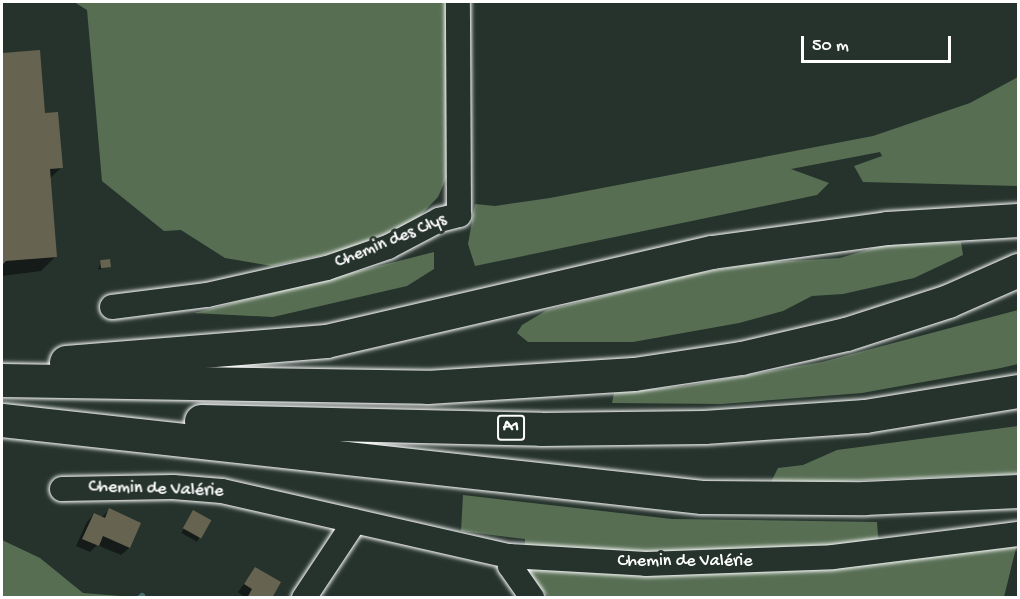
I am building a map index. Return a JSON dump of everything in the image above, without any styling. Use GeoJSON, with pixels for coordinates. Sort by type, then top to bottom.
{"type":"FeatureCollection","features":[{"type":"Feature","properties":{"kind":"highway"},"geometry":{"type":"LineString","coordinates":[[2,367],[326,342],[712,252],[844,232],[972,221],[1018,220]]}},
{"type":"Feature","properties":{"kind":"highway"},"geometry":{"type":"LineString","coordinates":[[2,380],[417,387],[634,374],[741,358],[846,334],[948,301],[1018,270]]}},
{"type":"Feature","properties":{"kind":"highway","name":"A1"},"geometry":{"type":"LineString","coordinates":[[2,418],[483,428],[693,428],[865,416],[1018,391]]}},
{"type":"Feature","properties":{"kind":"highway"},"geometry":{"type":"LineString","coordinates":[[2,418],[702,497],[864,498],[1018,491]]}},
{"type":"Feature","properties":{"kind":"street","name":"Chemin des Clys"},"geometry":{"type":"LineString","coordinates":[[112,307],[207,295],[327,268],[388,247],[439,220],[459,215],[458,2]]}},
{"type":"Feature","properties":{"kind":"street","name":"Chemin de Valérie"},"geometry":{"type":"LineString","coordinates":[[62,489],[172,487],[222,490],[509,556],[699,565],[914,549],[1018,534]]}},
{"type":"Feature","properties":{"kind":"street"},"geometry":{"type":"LineString","coordinates":[[304,597],[355,521]]}},
{"type":"Feature","properties":{"kind":"street"},"geometry":{"type":"LineString","coordinates":[[509,556],[510,566],[532,597]]}},
{"type":"Feature","properties":{"kind":"green space"},"geometry":{"type":"Polygon","coordinates":[[[74,2],[446,2],[449,172],[438,197],[413,223],[342,251],[272,266],[225,258],[181,230],[164,231],[102,181],[87,10],[74,2]]]}},
{"type":"Feature","properties":{"kind":"green space"},"geometry":{"type":"Polygon","coordinates":[[[1018,77],[1018,186],[863,182],[854,166],[882,156],[880,152],[791,169],[829,183],[817,195],[475,266],[468,244],[475,204],[495,206],[550,198],[873,136],[970,103],[1018,77]]]}},
{"type":"Feature","properties":{"kind":"green space"},"geometry":{"type":"Polygon","coordinates":[[[961,242],[963,255],[914,278],[843,294],[812,296],[783,311],[739,323],[633,342],[528,342],[517,333],[522,325],[547,310],[692,274],[759,263],[840,258],[891,243],[961,242]]]}},
{"type":"Feature","properties":{"kind":"green space"},"geometry":{"type":"Polygon","coordinates":[[[434,252],[434,269],[407,286],[273,317],[194,313],[434,252]]]}},
{"type":"Feature","properties":{"kind":"green space"},"geometry":{"type":"Polygon","coordinates":[[[1018,310],[1018,364],[1001,368],[862,393],[721,404],[612,403],[614,393],[685,386],[822,362],[1018,310]]]}},
{"type":"Feature","properties":{"kind":"green space"},"geometry":{"type":"Polygon","coordinates":[[[1018,426],[1018,474],[770,484],[778,468],[803,465],[837,450],[1018,426]]]}},
{"type":"Feature","properties":{"kind":"green space"},"geometry":{"type":"Polygon","coordinates":[[[463,495],[672,519],[877,522],[880,561],[1017,544],[1004,597],[550,598],[524,571],[525,539],[461,531],[463,495]]]}},
{"type":"Feature","properties":{"kind":"green space"},"geometry":{"type":"Polygon","coordinates":[[[2,540],[40,558],[83,593],[133,597],[2,597],[2,540]]]}},
{"type":"Feature","properties":{"kind":"building"},"geometry":{"type":"Polygon","coordinates":[[[40,50],[45,113],[58,112],[63,168],[50,169],[57,257],[6,261],[2,265],[2,53],[40,50]]]}},
{"type":"Feature","properties":{"kind":"building"},"geometry":{"type":"Polygon","coordinates":[[[110,259],[111,267],[101,268],[100,260],[110,259]]]}},
{"type":"Feature","properties":{"kind":"building"},"geometry":{"type":"Polygon","coordinates":[[[109,508],[141,523],[130,548],[103,536],[99,546],[82,539],[94,513],[105,518],[109,508]]]}},
{"type":"Feature","properties":{"kind":"building"},"geometry":{"type":"Polygon","coordinates":[[[193,510],[211,520],[201,539],[183,528],[193,510]]]}},
{"type":"Feature","properties":{"kind":"building"},"geometry":{"type":"Polygon","coordinates":[[[255,567],[281,582],[272,598],[247,598],[252,589],[244,584],[255,567]]]}}]}
